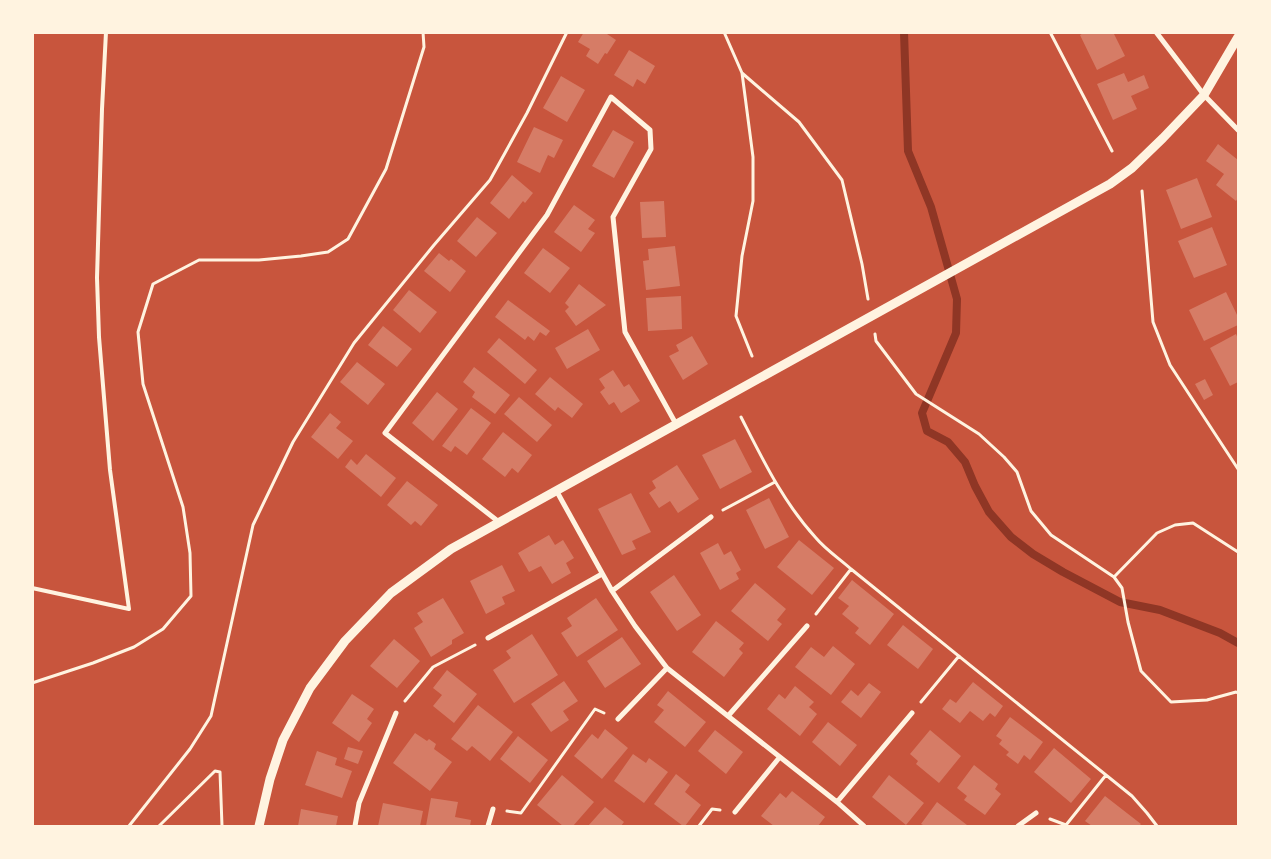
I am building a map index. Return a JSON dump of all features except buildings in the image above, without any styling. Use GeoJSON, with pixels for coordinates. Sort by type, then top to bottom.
{"type":"FeatureCollection","features":[{"type":"Feature","properties":{"kind":"street"},"geometry":{"type":"LineString","coordinates":[[1156,32],[1204,95],[1238,130]]}},
{"type":"Feature","properties":{"kind":"street"},"geometry":{"type":"LineString","coordinates":[[259,826],[270,779],[283,740],[310,688],[345,641],[391,593],[451,549],[1110,184],[1132,168],[1164,138],[1204,95],[1238,37]]}},
{"type":"Feature","properties":{"kind":"street"},"geometry":{"type":"LineString","coordinates":[[499,522],[385,433],[547,216],[611,97],[650,130],[651,149],[613,217],[625,332],[676,424]]}},
{"type":"Feature","properties":{"kind":"street"},"geometry":{"type":"LineString","coordinates":[[556,490],[602,574],[635,626],[666,668],[837,802],[864,826]]}},
{"type":"Feature","properties":{"kind":"street"},"geometry":{"type":"LineString","coordinates":[[612,590],[711,517]]}},
{"type":"Feature","properties":{"kind":"street"},"geometry":{"type":"LineString","coordinates":[[488,638],[602,574]]}},
{"type":"Feature","properties":{"kind":"street"},"geometry":{"type":"LineString","coordinates":[[728,716],[807,626]]}},
{"type":"Feature","properties":{"kind":"street"},"geometry":{"type":"LineString","coordinates":[[618,719],[666,668]]}},
{"type":"Feature","properties":{"kind":"street"},"geometry":{"type":"LineString","coordinates":[[355,826],[359,803],[396,713]]}},
{"type":"Feature","properties":{"kind":"street"},"geometry":{"type":"LineString","coordinates":[[837,802],[912,713]]}},
{"type":"Feature","properties":{"kind":"street"},"geometry":{"type":"LineString","coordinates":[[735,812],[779,758]]}},
{"type":"Feature","properties":{"kind":"street"},"geometry":{"type":"LineString","coordinates":[[488,826],[493,809]]}},
{"type":"Feature","properties":{"kind":"street"},"geometry":{"type":"LineString","coordinates":[[1018,826],[1036,813]]}},
{"type":"Feature","properties":{"kind":"lane"},"geometry":{"type":"LineString","coordinates":[[32,588],[129,609],[110,470],[97,288],[106,32]]}},
{"type":"Feature","properties":{"kind":"path"},"geometry":{"type":"LineString","coordinates":[[32,683],[134,647],[163,630],[191,596],[190,553],[183,506],[143,384],[138,332],[154,284],[198,260],[259,260],[301,256],[328,252],[348,239],[386,169],[424,47],[423,32]]}},
{"type":"Feature","properties":{"kind":"path"},"geometry":{"type":"LineString","coordinates":[[129,826],[190,749],[211,716],[254,525],[293,442],[354,343],[434,244],[490,180],[567,32]]}},
{"type":"Feature","properties":{"kind":"path"},"geometry":{"type":"LineString","coordinates":[[724,32],[742,73],[754,156],[753,200],[742,256],[736,316],[752,356]]}},
{"type":"Feature","properties":{"kind":"path"},"geometry":{"type":"LineString","coordinates":[[1050,32],[1112,151]]}},
{"type":"Feature","properties":{"kind":"path"},"geometry":{"type":"LineString","coordinates":[[742,73],[799,122],[842,180],[869,302]]}},
{"type":"Feature","properties":{"kind":"path"},"geometry":{"type":"LineString","coordinates":[[1142,191],[1152,322],[1170,365],[1238,469]]}},
{"type":"Feature","properties":{"kind":"path"},"geometry":{"type":"LineString","coordinates":[[874,331],[876,341],[916,394],[979,434],[1004,457],[1016,472],[1031,511],[1050,535],[1114,577],[1122,588],[1128,622],[1141,671],[1171,702],[1207,700],[1238,693]]}},
{"type":"Feature","properties":{"kind":"path"},"geometry":{"type":"LineString","coordinates":[[741,416],[775,482],[793,511],[817,540],[1132,796],[1157,826]]}},
{"type":"Feature","properties":{"kind":"path"},"geometry":{"type":"LineString","coordinates":[[711,517],[775,482]]}},
{"type":"Feature","properties":{"kind":"path"},"geometry":{"type":"LineString","coordinates":[[1114,577],[1157,533],[1175,524],[1192,523],[1238,552]]}},
{"type":"Feature","properties":{"kind":"path"},"geometry":{"type":"LineString","coordinates":[[807,626],[851,569]]}},
{"type":"Feature","properties":{"kind":"path"},"geometry":{"type":"LineString","coordinates":[[396,713],[434,667],[488,638]]}},
{"type":"Feature","properties":{"kind":"path"},"geometry":{"type":"LineString","coordinates":[[912,713],[958,656]]}},
{"type":"Feature","properties":{"kind":"path"},"geometry":{"type":"LineString","coordinates":[[493,809],[522,813],[594,709],[618,719]]}},
{"type":"Feature","properties":{"kind":"path"},"geometry":{"type":"LineString","coordinates":[[159,826],[215,771],[220,772],[222,826]]}},
{"type":"Feature","properties":{"kind":"path"},"geometry":{"type":"LineString","coordinates":[[1036,813],[1066,825],[1106,775]]}},
{"type":"Feature","properties":{"kind":"path"},"geometry":{"type":"LineString","coordinates":[[699,826],[712,808],[735,812]]}},
{"type":"Feature","properties":{"kind":"waterway"},"geometry":{"type":"LineString","coordinates":[[904,32],[908,151],[931,207],[957,299],[956,333],[922,413],[927,431],[948,442],[965,462],[989,512],[1011,537],[1033,554],[1120,602],[1160,610],[1220,633],[1238,643]]}}]}
